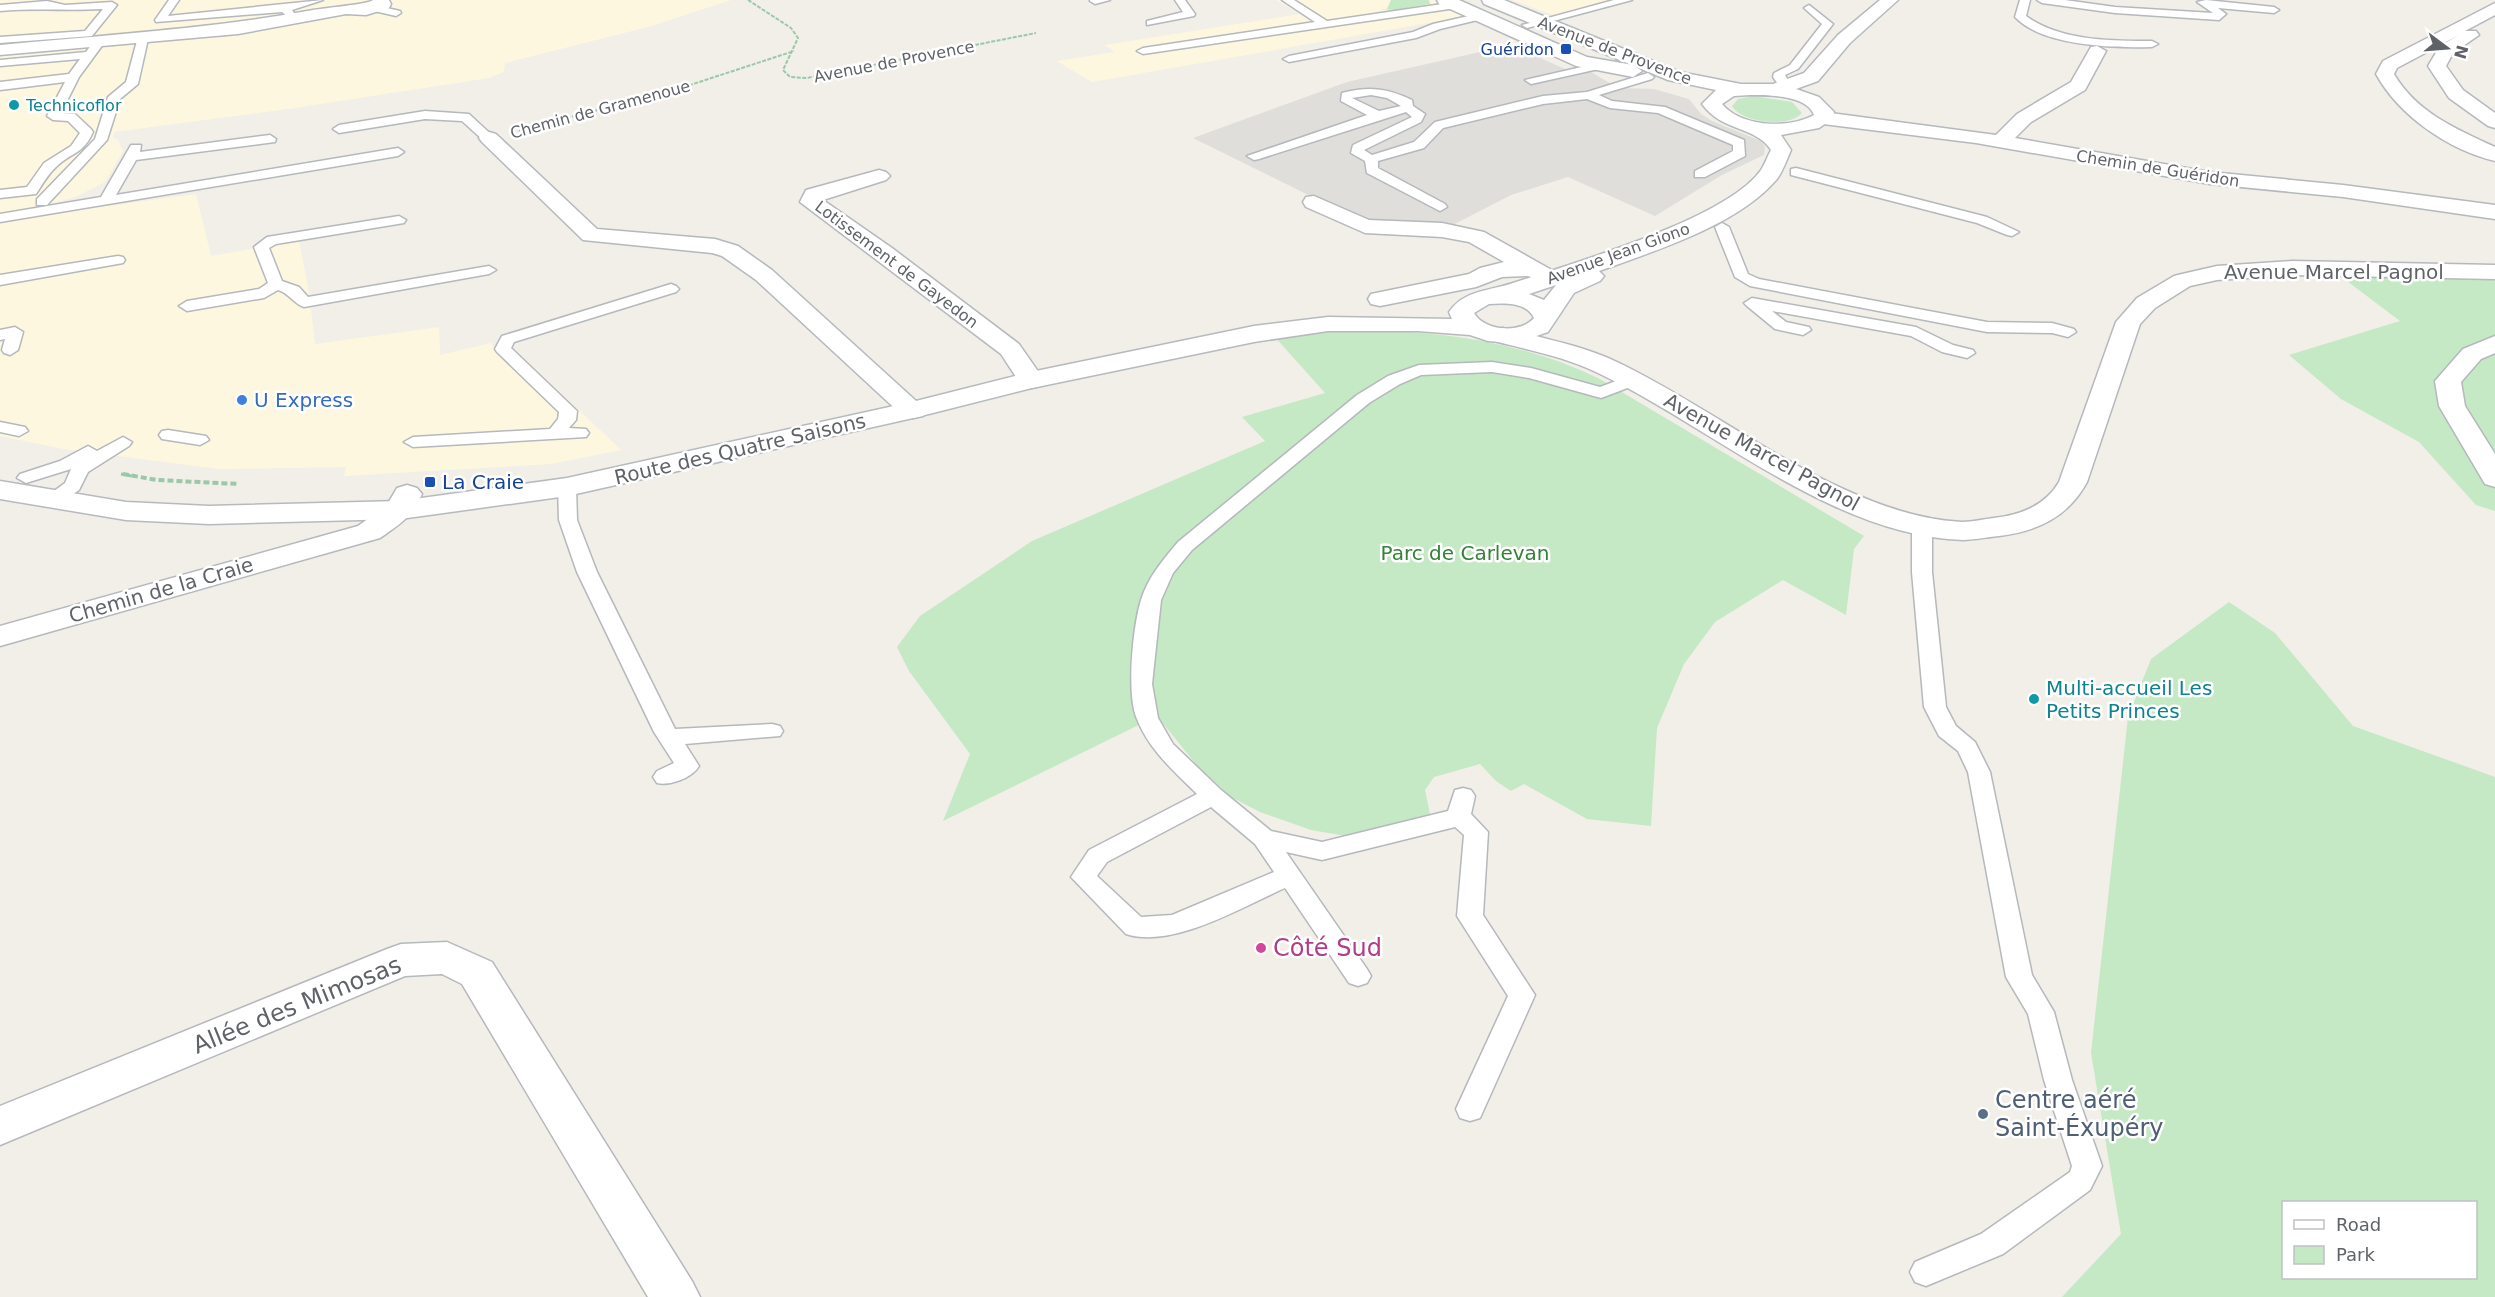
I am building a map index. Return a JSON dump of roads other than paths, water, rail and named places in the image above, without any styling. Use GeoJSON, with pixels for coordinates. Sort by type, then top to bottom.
{"type":"FeatureCollection","features":[{"type":"Feature","properties":{"kind":"street"},"geometry":{"type":"LineString","coordinates":[[1712,104],[1720,95],[1743,90],[1781,89],[1811,77],[1844,39],[1890,0]]}},
{"type":"Feature","properties":{"kind":"street"},"geometry":{"type":"LineString","coordinates":[[1811,100],[1814,91],[1859,41],[1911,0]]}},
{"type":"Feature","properties":{"kind":"street","name":"Avenue de Provence"},"geometry":{"type":"LineString","coordinates":[[1457,2],[1535,23],[1640,74],[1712,104],[1715,111],[1724,117],[1755,127]]}},
{"type":"Feature","properties":{"kind":"street","name":"Avenue de Provence"},"geometry":{"type":"LineString","coordinates":[[1457,2],[1535,23],[1675,76],[1743,90]]}},
{"type":"Feature","properties":{"kind":"street"},"geometry":{"type":"LineString","coordinates":[[0,50],[94,49],[142,39],[301,18],[365,4]]}},
{"type":"Feature","properties":{"kind":"street","name":"Avenue de Provence"},"geometry":{"type":"LineString","coordinates":[[1486,8],[1582,62],[1640,74]]}},
{"type":"Feature","properties":{"kind":"street"},"geometry":{"type":"LineString","coordinates":[[2495,8],[2389,65],[2385,74],[2392,90],[2425,119],[2446,132],[2495,155]]}},
{"type":"Feature","properties":{"kind":"street"},"geometry":{"type":"LineString","coordinates":[[2495,21],[2451,46],[2437,66],[2456,94],[2495,122]]}},
{"type":"Feature","properties":{"kind":"street"},"geometry":{"type":"LineString","coordinates":[[2001,141],[2024,118],[2078,86],[2097,51]]}},
{"type":"Feature","properties":{"kind":"street"},"geometry":{"type":"LineString","coordinates":[[1755,127],[1794,128],[1817,123],[1823,118],[1824,112],[1811,100],[1781,89]]}},
{"type":"Feature","properties":{"kind":"street","name":"Chemin de Guéridon"},"geometry":{"type":"LineString","coordinates":[[1823,118],[2001,141],[2200,176],[2343,191],[2495,212]]}},
{"type":"Feature","properties":{"kind":"street","name":"Avenue Jean Giono"},"geometry":{"type":"LineString","coordinates":[[1469,318],[1477,299],[1498,296],[1540,273],[1668,238],[1706,220],[1750,192],[1772,172],[1779,162],[1781,150],[1775,140],[1755,127]]}},
{"type":"Feature","properties":{"kind":"street"},"geometry":{"type":"LineString","coordinates":[[1794,128],[1793,141],[1800,165],[1796,172]]}},
{"type":"Feature","properties":{"kind":"street","name":"Chemin de Gramenoue"},"geometry":{"type":"LineString","coordinates":[[489,138],[591,235],[706,245],[730,251],[764,275],[908,404]]}},
{"type":"Feature","properties":{"kind":"street","name":"Avenue Jean Giono"},"geometry":{"type":"LineString","coordinates":[[1503,336],[1528,334],[1538,330],[1566,288],[1722,227],[1770,197],[1796,172]]}},
{"type":"Feature","properties":{"kind":"street","name":"Lotissement de Gayedon"},"geometry":{"type":"LineString","coordinates":[[879,176],[814,195],[811,202],[884,253],[1010,349],[1028,374]]}},
{"type":"Feature","properties":{"kind":"street"},"geometry":{"type":"LineString","coordinates":[[1314,202],[1365,226],[1442,230],[1476,237],[1540,273]]}},
{"type":"Feature","properties":{"kind":"street","name":"Avenue Marcel Pagnol"},"geometry":{"type":"LineString","coordinates":[[1469,318],[1503,336],[1605,366],[1863,509],[1922,526],[1962,531],[1994,530],[2036,519],[2065,499],[2073,482],[2128,322],[2146,303],[2182,281],[2217,273],[2292,268],[2495,272]]}},
{"type":"Feature","properties":{"kind":"street"},"geometry":{"type":"LineString","coordinates":[[1380,299],[1476,280],[1483,274],[1497,270],[1540,273]]}},
{"type":"Feature","properties":{"kind":"street","name":"Avenue Marcel Pagnol"},"geometry":{"type":"LineString","coordinates":[[1498,296],[1533,303],[1546,317],[1590,350],[1605,366]]}},
{"type":"Feature","properties":{"kind":"street","name":"Route des Quatre Saisons"},"geometry":{"type":"LineString","coordinates":[[13,475],[136,495],[219,501],[404,502],[567,487],[1028,374],[1291,328],[1469,318]]}},
{"type":"Feature","properties":{"kind":"street"},"geometry":{"type":"LineString","coordinates":[[2495,344],[2472,354],[2448,381],[2452,406],[2495,478]]}},
{"type":"Feature","properties":{"kind":"street","name":"Route des Quatre Saisons"},"geometry":{"type":"LineString","coordinates":[[0,490],[68,485],[126,511],[208,515],[344,512],[557,474],[908,404]]}},
{"type":"Feature","properties":{"kind":"street","name":"Chemin de la Craie"},"geometry":{"type":"LineString","coordinates":[[0,636],[369,532],[404,502]]}},
{"type":"Feature","properties":{"kind":"street"},"geometry":{"type":"LineString","coordinates":[[323,544],[337,529],[344,512]]}},
{"type":"Feature","properties":{"kind":"street","name":"Allée des Mimosas"},"geometry":{"type":"LineString","coordinates":[[0,1126],[401,960],[447,958],[477,973],[675,1297]]}},
{"type":"Feature","properties":{"kind":"lane"},"geometry":{"type":"LineString","coordinates":[[174,0],[160,20],[301,18],[318,0]]}},
{"type":"Feature","properties":{"kind":"lane"},"geometry":{"type":"LineString","coordinates":[[1287,0],[1323,23]]}},
{"type":"Feature","properties":{"kind":"lane"},"geometry":{"type":"LineString","coordinates":[[1535,23],[1627,0]]}},
{"type":"Feature","properties":{"kind":"lane"},"geometry":{"type":"LineString","coordinates":[[2025,0],[2020,17],[2025,22],[2046,30],[2103,42],[2152,44]]}},
{"type":"Feature","properties":{"kind":"lane"},"geometry":{"type":"LineString","coordinates":[[2042,0],[2115,10],[2219,16],[2221,14],[2202,2]]}},
{"type":"Feature","properties":{"kind":"lane"},"geometry":{"type":"LineString","coordinates":[[2189,0],[2274,10]]}},
{"type":"Feature","properties":{"kind":"lane"},"geometry":{"type":"LineString","coordinates":[[0,8],[75,1]]}},
{"type":"Feature","properties":{"kind":"lane"},"geometry":{"type":"LineString","coordinates":[[1143,51],[1457,2]]}},
{"type":"Feature","properties":{"kind":"lane"},"geometry":{"type":"LineString","coordinates":[[365,4],[396,13]]}},
{"type":"Feature","properties":{"kind":"lane"},"geometry":{"type":"LineString","coordinates":[[0,40],[88,34],[112,5],[65,8],[35,5]]}},
{"type":"Feature","properties":{"kind":"lane"},"geometry":{"type":"LineString","coordinates":[[1150,19],[1184,17],[1190,14],[1184,5]]}},
{"type":"Feature","properties":{"kind":"lane"},"geometry":{"type":"LineString","coordinates":[[1289,59],[1416,34],[1486,8]]}},
{"type":"Feature","properties":{"kind":"lane"},"geometry":{"type":"LineString","coordinates":[[1781,89],[1780,73],[1794,67],[1828,24],[1809,8]]}},
{"type":"Feature","properties":{"kind":"lane"},"geometry":{"type":"LineString","coordinates":[[0,194],[31,191],[53,162],[105,134],[114,97],[132,84],[142,39]]}},
{"type":"Feature","properties":{"kind":"lane"},"geometry":{"type":"LineString","coordinates":[[90,143],[87,132],[70,117],[53,116],[73,77],[94,49]]}},
{"type":"Feature","properties":{"kind":"lane"},"geometry":{"type":"LineString","coordinates":[[0,63],[94,49]]}},
{"type":"Feature","properties":{"kind":"lane"},"geometry":{"type":"LineString","coordinates":[[1531,80],[1599,66]]}},
{"type":"Feature","properties":{"kind":"lane"},"geometry":{"type":"LineString","coordinates":[[1254,156],[1378,115],[1407,108],[1419,114],[1417,119],[1358,148],[1357,153],[1371,159],[1419,145],[1439,125],[1543,100],[1588,95],[1640,74]]}},
{"type":"Feature","properties":{"kind":"lane"},"geometry":{"type":"LineString","coordinates":[[0,86],[73,77]]}},
{"type":"Feature","properties":{"kind":"lane"},"geometry":{"type":"LineString","coordinates":[[1378,115],[1347,101],[1346,96],[1367,90],[1383,91],[1408,103],[1407,108]]}},
{"type":"Feature","properties":{"kind":"lane"},"geometry":{"type":"LineString","coordinates":[[1588,95],[1610,104],[1661,110],[1739,143],[1740,153],[1700,174]]}},
{"type":"Feature","properties":{"kind":"lane"},"geometry":{"type":"LineString","coordinates":[[339,129],[425,115],[465,117],[489,138]]}},
{"type":"Feature","properties":{"kind":"lane"},"geometry":{"type":"LineString","coordinates":[[107,199],[133,153],[270,139]]}},
{"type":"Feature","properties":{"kind":"lane"},"geometry":{"type":"LineString","coordinates":[[42,202],[90,143]]}},
{"type":"Feature","properties":{"kind":"lane"},"geometry":{"type":"LineString","coordinates":[[0,218],[398,152]]}},
{"type":"Feature","properties":{"kind":"lane"},"geometry":{"type":"LineString","coordinates":[[1371,159],[1372,170],[1440,207]]}},
{"type":"Feature","properties":{"kind":"lane"},"geometry":{"type":"LineString","coordinates":[[1796,172],[1982,220],[1992,226],[2012,232]]}},
{"type":"Feature","properties":{"kind":"lane"},"geometry":{"type":"LineString","coordinates":[[399,220],[273,240],[261,247],[276,284],[294,290],[304,302],[489,270]]}},
{"type":"Feature","properties":{"kind":"lane"},"geometry":{"type":"LineString","coordinates":[[1722,227],[1752,303],[1781,326],[1803,330]]}},
{"type":"Feature","properties":{"kind":"lane"},"geometry":{"type":"LineString","coordinates":[[0,280],[118,260]]}},
{"type":"Feature","properties":{"kind":"lane"},"geometry":{"type":"LineString","coordinates":[[1742,277],[1755,283],[1987,327],[2052,328],[2068,332]]}},
{"type":"Feature","properties":{"kind":"lane"},"geometry":{"type":"LineString","coordinates":[[187,306],[264,293],[276,284]]}},
{"type":"Feature","properties":{"kind":"lane"},"geometry":{"type":"LineString","coordinates":[[555,435],[567,420],[568,411],[503,349],[508,339],[671,289]]}},
{"type":"Feature","properties":{"kind":"lane"},"geometry":{"type":"LineString","coordinates":[[1752,303],[1916,332],[1948,349],[1967,353]]}},
{"type":"Feature","properties":{"kind":"lane"},"geometry":{"type":"LineString","coordinates":[[0,334],[15,332],[10,350]]}},
{"type":"Feature","properties":{"kind":"lane"},"geometry":{"type":"LineString","coordinates":[[1358,976],[1264,838],[1213,796],[1165,749],[1147,718],[1141,684],[1151,600],[1164,571],[1185,546],[1363,399],[1394,380],[1419,369],[1492,367],[1531,373],[1601,393],[1632,380]]}},
{"type":"Feature","properties":{"kind":"lane"},"geometry":{"type":"LineString","coordinates":[[0,427],[19,432]]}},
{"type":"Feature","properties":{"kind":"lane"},"geometry":{"type":"LineString","coordinates":[[413,442],[580,433]]}},
{"type":"Feature","properties":{"kind":"lane"},"geometry":{"type":"LineString","coordinates":[[168,435],[200,440]]}},
{"type":"Feature","properties":{"kind":"lane"},"geometry":{"type":"LineString","coordinates":[[13,475],[66,465],[114,441],[68,485]]}},
{"type":"Feature","properties":{"kind":"lane"},"geometry":{"type":"LineString","coordinates":[[567,487],[568,520],[587,572],[669,738],[688,766],[665,777]]}},
{"type":"Feature","properties":{"kind":"lane"},"geometry":{"type":"LineString","coordinates":[[1922,526],[1922,572],[1935,707],[1947,731],[1968,747],[1979,772],[2019,977],[2041,1012],[2058,1080],[2087,1166],[2080,1181],[1992,1244],[1926,1272]]}},
{"type":"Feature","properties":{"kind":"lane"},"geometry":{"type":"LineString","coordinates":[[669,738],[772,732]]}},
{"type":"Feature","properties":{"kind":"lane"},"geometry":{"type":"LineString","coordinates":[[1213,796],[1098,856],[1083,877],[1135,927],[1174,925],[1290,876]]}},
{"type":"Feature","properties":{"kind":"lane"},"geometry":{"type":"LineString","coordinates":[[1264,838],[1322,850],[1461,807],[1476,832],[1470,916],[1522,995],[1470,1109]]}},
{"type":"Feature","properties":{"kind":"place","name":"Guéridon"},"geometry":{"type":"Point","coordinates":[1566,49]}},
{"type":"Feature","properties":{"kind":"place","name":"Technicoflor"},"geometry":{"type":"Point","coordinates":[14,105]}},
{"type":"Feature","properties":{"kind":"place","name":"U Express"},"geometry":{"type":"Point","coordinates":[242,400]}},
{"type":"Feature","properties":{"kind":"place","name":"La Craie"},"geometry":{"type":"Point","coordinates":[430,482]}},
{"type":"Feature","properties":{"kind":"place","name":"Multi-accueil Les Petits Princes"},"geometry":{"type":"Point","coordinates":[2034,699]}},
{"type":"Feature","properties":{"kind":"place","name":"Côté Sud"},"geometry":{"type":"Point","coordinates":[1261,948]}},
{"type":"Feature","properties":{"kind":"place","name":"Centre aéré Saint-Éxupéry"},"geometry":{"type":"Point","coordinates":[1983,1114]}},
{"type":"Feature","properties":{"kind":"park label","name":"Parc de Carlevan"},"geometry":{"type":"Point","coordinates":[1465,553]}}]}
